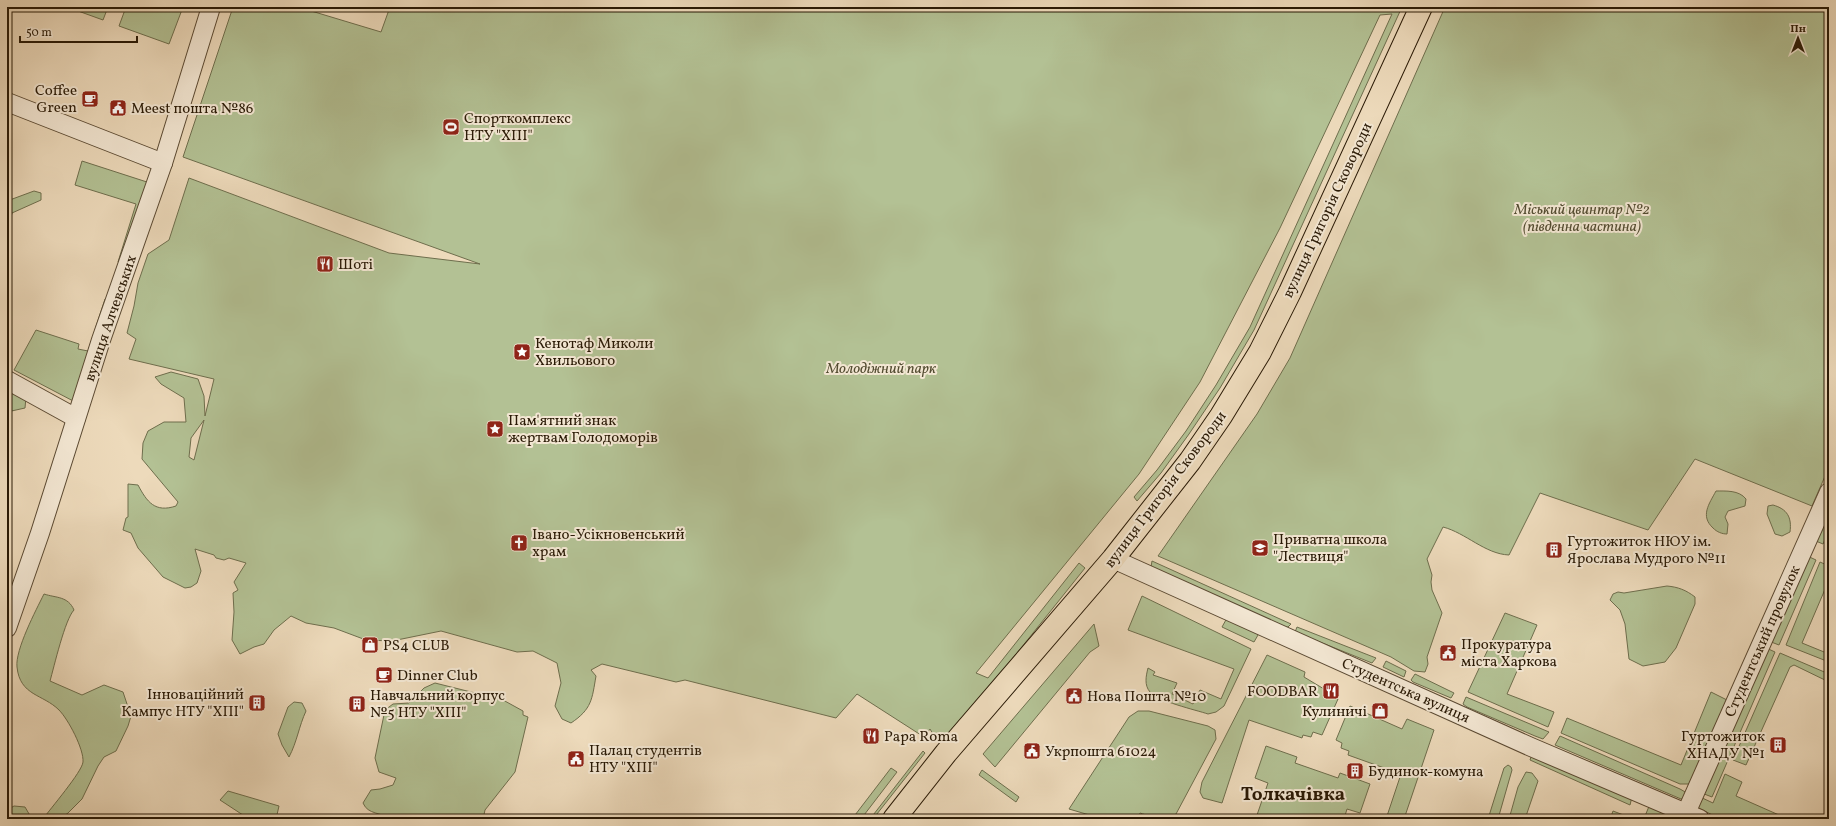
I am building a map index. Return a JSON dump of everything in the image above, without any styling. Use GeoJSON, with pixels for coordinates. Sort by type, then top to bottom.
{"type":"FeatureCollection","features":[{"type":"Feature","properties":{"kind":"main road","name":"вулиця Григорія Сковороди"},"geometry":{"type":"LineString","coordinates":[[894,819],[946,754],[1113,559],[1190,461],[1221,416],[1260,352],[1290,292],[1421,7]]}},
{"type":"Feature","properties":{"kind":"street","name":"вулиця Алчевських"},"geometry":{"type":"LineString","coordinates":[[7,628],[40,532],[76,418],[163,163],[211,7]]}},
{"type":"Feature","properties":{"kind":"street"},"geometry":{"type":"LineString","coordinates":[[7,102],[163,163]]}},
{"type":"Feature","properties":{"kind":"street"},"geometry":{"type":"LineString","coordinates":[[7,380],[76,418]]}},
{"type":"Feature","properties":{"kind":"street","name":"Студентський провулок"},"geometry":{"type":"LineString","coordinates":[[1693,816],[1829,492]]}},
{"type":"Feature","properties":{"kind":"street","name":"Студентська вулиця"},"geometry":{"type":"LineString","coordinates":[[1113,559],[1531,747],[1693,816]]}},
{"type":"Feature","properties":{"kind":"green space"},"geometry":{"type":"Polygon","coordinates":[[[67,7],[108,7],[103,20],[67,7]]]}},
{"type":"Feature","properties":{"kind":"green space"},"geometry":{"type":"Polygon","coordinates":[[[126,7],[183,7],[169,44],[119,26],[126,7]]]}},
{"type":"Feature","properties":{"kind":"green space","name":"Молодіжний парк"},"geometry":{"type":"Polygon","coordinates":[[[233,7],[298,7],[381,32],[390,7],[1402,7],[1254,330],[1220,388],[1161,473],[1137,501],[1134,497],[1157,470],[1186,431],[1216,385],[1250,327],[1392,14],[1380,15],[1280,228],[1200,382],[1139,474],[976,673],[988,678],[1079,563],[1085,568],[969,713],[949,734],[937,741],[930,729],[924,737],[857,694],[836,718],[685,680],[676,682],[602,664],[591,670],[596,676],[590,703],[583,713],[571,723],[562,719],[555,706],[561,683],[557,663],[533,651],[517,652],[441,631],[392,641],[366,640],[334,628],[306,623],[291,616],[274,630],[264,644],[240,654],[232,640],[234,612],[233,593],[238,590],[234,582],[246,563],[229,558],[224,560],[216,558],[214,555],[195,549],[201,571],[197,583],[191,587],[185,588],[163,577],[138,548],[131,533],[123,530],[126,518],[128,517],[128,484],[138,485],[148,501],[157,507],[169,508],[176,506],[178,502],[142,459],[143,443],[148,431],[164,422],[186,422],[184,398],[161,384],[155,377],[171,372],[198,379],[204,396],[205,416],[214,379],[129,359],[136,339],[127,333],[138,283],[148,254],[169,240],[189,178],[389,253],[480,264],[183,157],[233,7]],[[204,420],[191,438],[189,457],[194,460],[204,420]]]}},
{"type":"Feature","properties":{"kind":"green space","name":"Міський цвинтар №2 (південна частина)"},"geometry":{"type":"Polygon","coordinates":[[[1445,7],[1829,7],[1829,467],[1812,506],[1695,459],[1648,530],[1540,493],[1509,555],[1492,551],[1443,527],[1427,559],[1432,575],[1432,590],[1442,613],[1427,657],[1428,664],[1425,672],[1414,671],[1391,657],[1158,556],[1257,414],[1290,358],[1445,7]]]}},
{"type":"Feature","properties":{"kind":"green space"},"geometry":{"type":"Polygon","coordinates":[[[82,161],[150,183],[124,264],[118,262],[136,204],[75,185],[82,161]]]}},
{"type":"Feature","properties":{"kind":"green space"},"geometry":{"type":"Polygon","coordinates":[[[34,191],[41,193],[41,200],[12,213],[7,235],[7,201],[34,191]]]}},
{"type":"Feature","properties":{"kind":"green space"},"geometry":{"type":"Polygon","coordinates":[[[105,299],[110,301],[77,403],[14,370],[36,330],[79,344],[78,349],[88,351],[105,299]]]}},
{"type":"Feature","properties":{"kind":"green space"},"geometry":{"type":"Polygon","coordinates":[[[7,387],[26,397],[25,408],[7,412],[7,387]]]}},
{"type":"Feature","properties":{"kind":"green space"},"geometry":{"type":"Polygon","coordinates":[[[1716,491],[1728,491],[1740,494],[1746,499],[1745,506],[1728,511],[1725,517],[1728,524],[1727,534],[1723,534],[1715,529],[1707,519],[1707,510],[1716,491]]]}},
{"type":"Feature","properties":{"kind":"green space"},"geometry":{"type":"Polygon","coordinates":[[[1829,500],[1829,531],[1823,544],[1811,539],[1829,500]]]}},
{"type":"Feature","properties":{"kind":"green space"},"geometry":{"type":"Polygon","coordinates":[[[1773,505],[1782,509],[1788,514],[1790,532],[1782,536],[1775,534],[1767,514],[1768,506],[1773,505]]]}},
{"type":"Feature","properties":{"kind":"green space"},"geometry":{"type":"Polygon","coordinates":[[[1803,554],[1816,560],[1779,645],[1766,640],[1803,554]]]}},
{"type":"Feature","properties":{"kind":"green space"},"geometry":{"type":"Polygon","coordinates":[[[1152,561],[1291,624],[1288,627],[1283,628],[1151,567],[1152,561]]]}},
{"type":"Feature","properties":{"kind":"green space"},"geometry":{"type":"Polygon","coordinates":[[[1820,562],[1829,566],[1829,580],[1802,643],[1829,654],[1829,662],[1786,645],[1820,562]]]}},
{"type":"Feature","properties":{"kind":"green space"},"geometry":{"type":"Polygon","coordinates":[[[1667,586],[1682,589],[1692,595],[1695,597],[1695,604],[1676,648],[1665,662],[1643,666],[1629,659],[1625,624],[1620,610],[1610,600],[1613,594],[1618,592],[1624,593],[1667,586]]]}},
{"type":"Feature","properties":{"kind":"green space"},"geometry":{"type":"Polygon","coordinates":[[[44,594],[65,600],[74,610],[67,623],[50,681],[82,695],[104,685],[123,692],[131,716],[116,751],[104,757],[82,799],[60,819],[43,819],[72,782],[81,767],[83,756],[75,734],[63,714],[53,705],[27,689],[19,677],[17,667],[19,651],[31,620],[44,594]]]}},
{"type":"Feature","properties":{"kind":"green space"},"geometry":{"type":"Polygon","coordinates":[[[1142,596],[1251,649],[1224,706],[1216,712],[1208,714],[1177,705],[1160,699],[1148,689],[1146,680],[1148,668],[1155,672],[1153,675],[1177,683],[1172,694],[1193,704],[1200,690],[1221,699],[1234,669],[1128,630],[1142,596]]]}},
{"type":"Feature","properties":{"kind":"green space"},"geometry":{"type":"Polygon","coordinates":[[[1505,613],[1537,625],[1507,694],[1554,712],[1548,727],[1468,692],[1505,613]]]}},
{"type":"Feature","properties":{"kind":"green space"},"geometry":{"type":"Polygon","coordinates":[[[1227,618],[1257,632],[1258,635],[1254,642],[1222,627],[1227,618]]]}},
{"type":"Feature","properties":{"kind":"green space"},"geometry":{"type":"Polygon","coordinates":[[[1094,624],[1099,646],[1090,652],[995,767],[983,754],[1094,624]]]}},
{"type":"Feature","properties":{"kind":"green space"},"geometry":{"type":"Polygon","coordinates":[[[1297,627],[1376,658],[1372,663],[1295,632],[1297,627]]]}},
{"type":"Feature","properties":{"kind":"green space"},"geometry":{"type":"Polygon","coordinates":[[[1762,646],[1775,652],[1712,797],[1699,792],[1762,646]]]}},
{"type":"Feature","properties":{"kind":"green space"},"geometry":{"type":"Polygon","coordinates":[[[1780,653],[1829,674],[1829,682],[1794,665],[1790,667],[1746,765],[1733,760],[1780,653]]]}},
{"type":"Feature","properties":{"kind":"green space"},"geometry":{"type":"Polygon","coordinates":[[[1267,655],[1305,672],[1304,677],[1324,689],[1326,694],[1338,699],[1322,735],[1313,732],[1311,737],[1303,735],[1302,738],[1249,720],[1222,803],[1203,798],[1200,792],[1202,782],[1267,655]]]}},
{"type":"Feature","properties":{"kind":"green space"},"geometry":{"type":"Polygon","coordinates":[[[1386,661],[1406,671],[1404,677],[1383,667],[1386,661]]]}},
{"type":"Feature","properties":{"kind":"green space"},"geometry":{"type":"Polygon","coordinates":[[[1415,674],[1454,693],[1451,698],[1413,682],[1411,680],[1415,674]]]}},
{"type":"Feature","properties":{"kind":"green space"},"geometry":{"type":"Polygon","coordinates":[[[435,683],[503,700],[523,711],[523,715],[528,717],[515,772],[485,810],[483,819],[391,819],[368,810],[363,803],[371,790],[393,785],[396,778],[379,772],[375,758],[385,710],[393,704],[409,703],[424,688],[435,683]]]}},
{"type":"Feature","properties":{"kind":"green space"},"geometry":{"type":"Polygon","coordinates":[[[1711,692],[1727,700],[1695,777],[1689,784],[1680,784],[1561,733],[1567,718],[1681,765],[1711,692]]]}},
{"type":"Feature","properties":{"kind":"green space"},"geometry":{"type":"Polygon","coordinates":[[[1466,697],[1549,732],[1543,739],[1535,736],[1467,707],[1463,704],[1466,697]]]}},
{"type":"Feature","properties":{"kind":"green space"},"geometry":{"type":"Polygon","coordinates":[[[294,702],[302,703],[306,711],[289,757],[278,734],[288,707],[294,702]]]}},
{"type":"Feature","properties":{"kind":"green space"},"geometry":{"type":"Polygon","coordinates":[[[1350,706],[1402,729],[1407,719],[1434,730],[1404,819],[1386,819],[1401,774],[1348,755],[1349,751],[1341,748],[1342,743],[1336,740],[1350,706]]]}},
{"type":"Feature","properties":{"kind":"green space"},"geometry":{"type":"Polygon","coordinates":[[[1138,711],[1149,711],[1208,726],[1215,730],[1216,739],[1176,814],[1172,817],[1163,819],[1140,813],[1137,819],[1103,819],[1069,809],[1129,717],[1138,711]]]}},
{"type":"Feature","properties":{"kind":"green space"},"geometry":{"type":"Polygon","coordinates":[[[1560,736],[1680,789],[1687,793],[1685,798],[1681,799],[1555,745],[1560,736]]]}},
{"type":"Feature","properties":{"kind":"green space"},"geometry":{"type":"Polygon","coordinates":[[[1266,746],[1297,757],[1295,763],[1338,778],[1340,773],[1370,784],[1360,813],[1347,809],[1344,819],[1268,819],[1257,815],[1268,783],[1255,778],[1266,746]]]}},
{"type":"Feature","properties":{"kind":"green space"},"geometry":{"type":"Polygon","coordinates":[[[923,751],[925,753],[873,819],[870,819],[923,751]]]}},
{"type":"Feature","properties":{"kind":"green space"},"geometry":{"type":"Polygon","coordinates":[[[1532,754],[1632,797],[1630,805],[1530,760],[1532,754]]]}},
{"type":"Feature","properties":{"kind":"green space"},"geometry":{"type":"Polygon","coordinates":[[[1508,765],[1512,770],[1498,819],[1488,819],[1504,768],[1508,765]]]}},
{"type":"Feature","properties":{"kind":"green space"},"geometry":{"type":"Polygon","coordinates":[[[891,768],[897,772],[861,819],[852,819],[891,768]]]}},
{"type":"Feature","properties":{"kind":"green space"},"geometry":{"type":"Polygon","coordinates":[[[982,770],[1019,797],[1016,802],[979,775],[982,770]]]}},
{"type":"Feature","properties":{"kind":"green space"},"geometry":{"type":"Polygon","coordinates":[[[1526,772],[1532,773],[1538,781],[1525,819],[1509,819],[1518,787],[1526,772]]]}},
{"type":"Feature","properties":{"kind":"green space"},"geometry":{"type":"Polygon","coordinates":[[[1725,774],[1742,782],[1736,796],[1788,819],[1721,819],[1696,807],[1698,796],[1713,803],[1725,774]]]}},
{"type":"Feature","properties":{"kind":"green space"},"geometry":{"type":"Polygon","coordinates":[[[228,791],[279,806],[276,819],[249,819],[220,800],[228,791]]]}},
{"type":"Feature","properties":{"kind":"green space"},"geometry":{"type":"Polygon","coordinates":[[[1650,804],[1685,819],[1651,819],[1645,816],[1650,804]]]}},
{"type":"Feature","properties":{"kind":"green space"},"geometry":{"type":"Polygon","coordinates":[[[14,806],[25,807],[32,819],[7,819],[7,810],[14,806]]]}},
{"type":"Feature","properties":{"kind":"green space"},"geometry":{"type":"Polygon","coordinates":[[[1613,811],[1634,819],[1610,819],[1613,811]]]}},
{"type":"Feature","properties":{"kind":"place","name":"Coffee Green"},"geometry":{"type":"Point","coordinates":[90,99]}},
{"type":"Feature","properties":{"kind":"place","name":"Meest пошта №86"},"geometry":{"type":"Point","coordinates":[118,108]}},
{"type":"Feature","properties":{"kind":"place","name":"Спорткомплекс НТУ \"ХПІ\""},"geometry":{"type":"Point","coordinates":[451,127]}},
{"type":"Feature","properties":{"kind":"place","name":"Шоті"},"geometry":{"type":"Point","coordinates":[325,264]}},
{"type":"Feature","properties":{"kind":"place","name":"Кенотаф Миколи Хвильового"},"geometry":{"type":"Point","coordinates":[522,352]}},
{"type":"Feature","properties":{"kind":"place","name":"Пам'ятний знак жертвам Голодоморів"},"geometry":{"type":"Point","coordinates":[495,429]}},
{"type":"Feature","properties":{"kind":"place","name":"Івано-Усікновенський храм"},"geometry":{"type":"Point","coordinates":[519,543]}},
{"type":"Feature","properties":{"kind":"place","name":"Приватна школа \"Лествиця\""},"geometry":{"type":"Point","coordinates":[1260,548]}},
{"type":"Feature","properties":{"kind":"place","name":"Гуртожиток НЮУ ім. Ярослава Мудрого №11"},"geometry":{"type":"Point","coordinates":[1554,550]}},
{"type":"Feature","properties":{"kind":"place","name":"PS4 CLUB"},"geometry":{"type":"Point","coordinates":[370,645]}},
{"type":"Feature","properties":{"kind":"place","name":"Прокуратура міста Харкова"},"geometry":{"type":"Point","coordinates":[1448,653]}},
{"type":"Feature","properties":{"kind":"place","name":"Dinner Club"},"geometry":{"type":"Point","coordinates":[384,675]}},
{"type":"Feature","properties":{"kind":"place","name":"FOODBAR"},"geometry":{"type":"Point","coordinates":[1331,691]}},
{"type":"Feature","properties":{"kind":"place","name":"Нова Пошта №10"},"geometry":{"type":"Point","coordinates":[1074,696]}},
{"type":"Feature","properties":{"kind":"place","name":"Інноваційний Кампус НТУ \"ХПІ\""},"geometry":{"type":"Point","coordinates":[257,703]}},
{"type":"Feature","properties":{"kind":"place","name":"Навчальний корпус №5 НТУ \"ХПІ\""},"geometry":{"type":"Point","coordinates":[357,704]}},
{"type":"Feature","properties":{"kind":"place","name":"Кулиничі"},"geometry":{"type":"Point","coordinates":[1380,711]}},
{"type":"Feature","properties":{"kind":"place","name":"Papa Roma"},"geometry":{"type":"Point","coordinates":[871,736]}},
{"type":"Feature","properties":{"kind":"place","name":"Гуртожиток ХНАДУ №1"},"geometry":{"type":"Point","coordinates":[1778,745]}},
{"type":"Feature","properties":{"kind":"place","name":"Укрпошта 61024"},"geometry":{"type":"Point","coordinates":[1032,751]}},
{"type":"Feature","properties":{"kind":"place","name":"Палац студентів НТУ \"ХПІ\""},"geometry":{"type":"Point","coordinates":[576,759]}},
{"type":"Feature","properties":{"kind":"place","name":"Будинок-комуна"},"geometry":{"type":"Point","coordinates":[1355,771]}},
{"type":"Feature","properties":{"kind":"district","name":"Толкачівка"},"geometry":{"type":"Point","coordinates":[1293,793]}}]}
